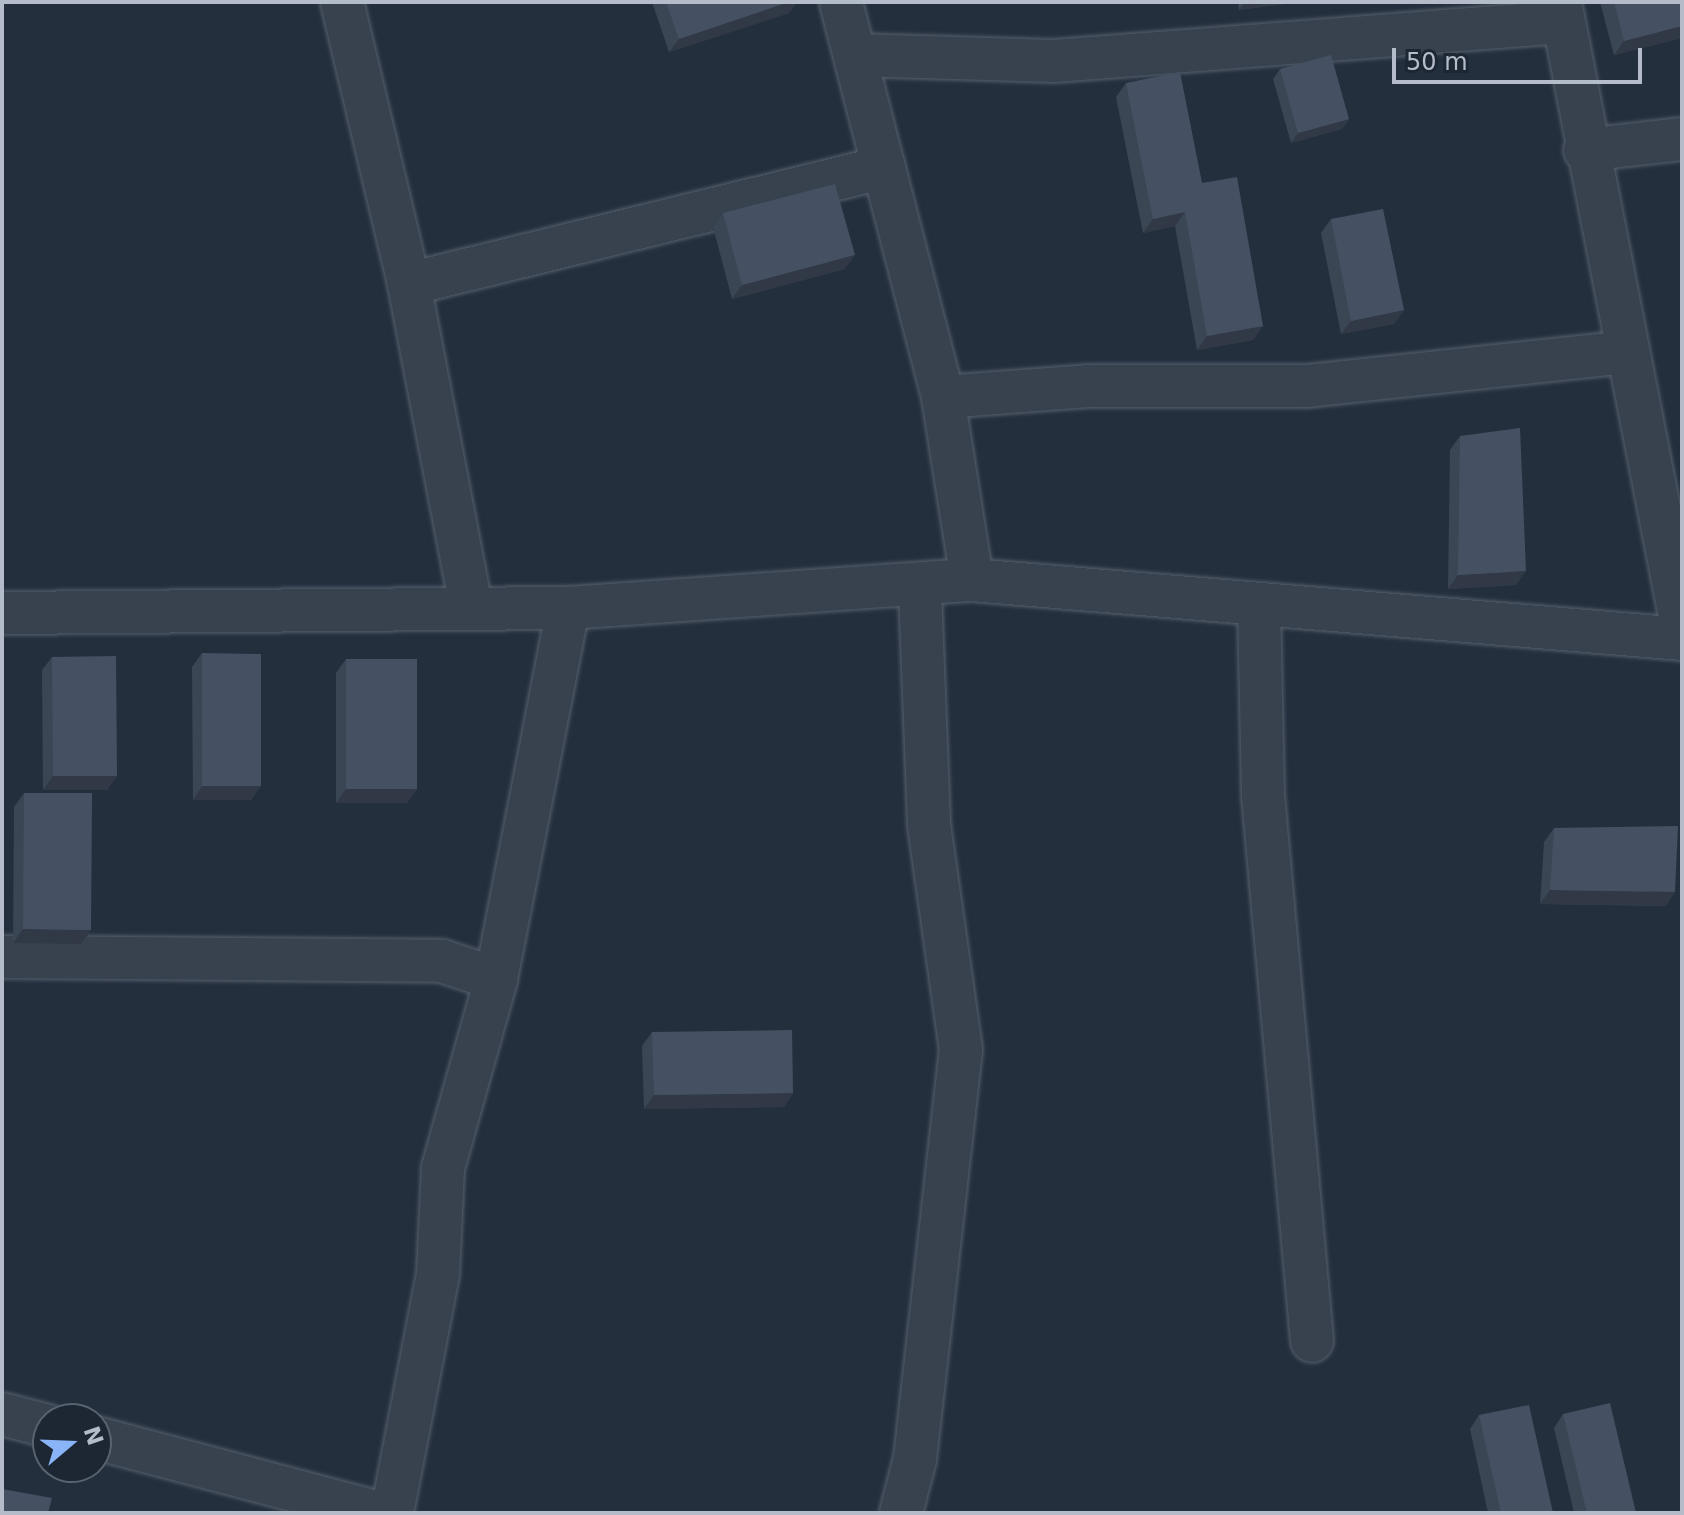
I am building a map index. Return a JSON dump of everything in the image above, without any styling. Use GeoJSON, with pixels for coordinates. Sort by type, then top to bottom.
{"type":"FeatureCollection","features":[{"type":"Feature","properties":{"kind":"street"},"geometry":{"type":"LineString","coordinates":[[342,2],[409,284],[471,607]]}},
{"type":"Feature","properties":{"kind":"street"},"geometry":{"type":"LineString","coordinates":[[841,2],[943,397],[972,580]]}},
{"type":"Feature","properties":{"kind":"street"},"geometry":{"type":"LineString","coordinates":[[855,55],[1054,61],[1562,12],[1585,150],[1682,626]]}},
{"type":"Feature","properties":{"kind":"street"},"geometry":{"type":"LineString","coordinates":[[1585,150],[1682,139]]}},
{"type":"Feature","properties":{"kind":"street"},"geometry":{"type":"LineString","coordinates":[[409,284],[884,167]]}},
{"type":"Feature","properties":{"kind":"street"},"geometry":{"type":"LineString","coordinates":[[943,397],[1088,386],[1308,386],[1626,352]]}},
{"type":"Feature","properties":{"kind":"street"},"geometry":{"type":"LineString","coordinates":[[2,613],[568,608],[920,588],[972,580],[1682,639]]}},
{"type":"Feature","properties":{"kind":"street"},"geometry":{"type":"LineString","coordinates":[[901,1513],[919,1428],[961,1050],[929,824],[920,588]]}},
{"type":"Feature","properties":{"kind":"street"},"geometry":{"type":"LineString","coordinates":[[1259,604],[1263,795],[1312,1341]]}},
{"type":"Feature","properties":{"kind":"street"},"geometry":{"type":"LineString","coordinates":[[392,1513],[438,1274],[443,1168],[496,979],[568,608]]}},
{"type":"Feature","properties":{"kind":"street"},"geometry":{"type":"LineString","coordinates":[[2,957],[442,961],[496,979]]}},
{"type":"Feature","properties":{"kind":"street"},"geometry":{"type":"LineString","coordinates":[[2,1414],[32,1422]]}},
{"type":"Feature","properties":{"kind":"street"},"geometry":{"type":"LineString","coordinates":[[112,1443],[311,1504],[380,1513]]}},
{"type":"Feature","properties":{"kind":"building"},"geometry":{"type":"Polygon","coordinates":[[[666,2],[789,2],[679,39],[666,2]]]}},
{"type":"Feature","properties":{"kind":"building"},"geometry":{"type":"Polygon","coordinates":[[[1614,2],[1682,2],[1682,26],[1624,41],[1614,2]]]}},
{"type":"Feature","properties":{"kind":"building"},"geometry":{"type":"Polygon","coordinates":[[[1331,55],[1349,119],[1298,133],[1280,69],[1331,55]]]}},
{"type":"Feature","properties":{"kind":"building"},"geometry":{"type":"Polygon","coordinates":[[[1180,72],[1202,183],[1237,177],[1263,326],[1207,336],[1185,212],[1153,219],[1126,83],[1180,72]]]}},
{"type":"Feature","properties":{"kind":"building"},"geometry":{"type":"Polygon","coordinates":[[[835,184],[855,255],[742,285],[723,213],[835,184]]]}},
{"type":"Feature","properties":{"kind":"building"},"geometry":{"type":"Polygon","coordinates":[[[1383,209],[1404,310],[1351,321],[1331,219],[1383,209]]]}},
{"type":"Feature","properties":{"kind":"building"},"geometry":{"type":"Polygon","coordinates":[[[1520,428],[1526,571],[1458,575],[1460,436],[1520,428]]]}},
{"type":"Feature","properties":{"kind":"building"},"geometry":{"type":"Polygon","coordinates":[[[202,653],[261,654],[261,786],[202,786],[202,653]]]}},
{"type":"Feature","properties":{"kind":"building"},"geometry":{"type":"Polygon","coordinates":[[[116,656],[117,776],[53,776],[52,657],[116,656]]]}},
{"type":"Feature","properties":{"kind":"building"},"geometry":{"type":"Polygon","coordinates":[[[346,659],[417,659],[417,789],[346,789],[346,659]]]}},
{"type":"Feature","properties":{"kind":"building"},"geometry":{"type":"Polygon","coordinates":[[[24,793],[92,793],[91,930],[23,929],[24,793]]]}},
{"type":"Feature","properties":{"kind":"building"},"geometry":{"type":"Polygon","coordinates":[[[1678,826],[1675,892],[1550,890],[1554,828],[1678,826]]]}},
{"type":"Feature","properties":{"kind":"building"},"geometry":{"type":"Polygon","coordinates":[[[792,1030],[793,1093],[654,1095],[652,1032],[792,1030]]]}},
{"type":"Feature","properties":{"kind":"building"},"geometry":{"type":"Polygon","coordinates":[[[1610,1403],[1636,1513],[1587,1513],[1563,1414],[1610,1403]]]}},
{"type":"Feature","properties":{"kind":"building"},"geometry":{"type":"Polygon","coordinates":[[[1529,1405],[1553,1513],[1501,1513],[1479,1415],[1529,1405]]]}},
{"type":"Feature","properties":{"kind":"building"},"geometry":{"type":"Polygon","coordinates":[[[2,1489],[52,1498],[48,1513],[2,1513],[2,1489]]]}}]}
